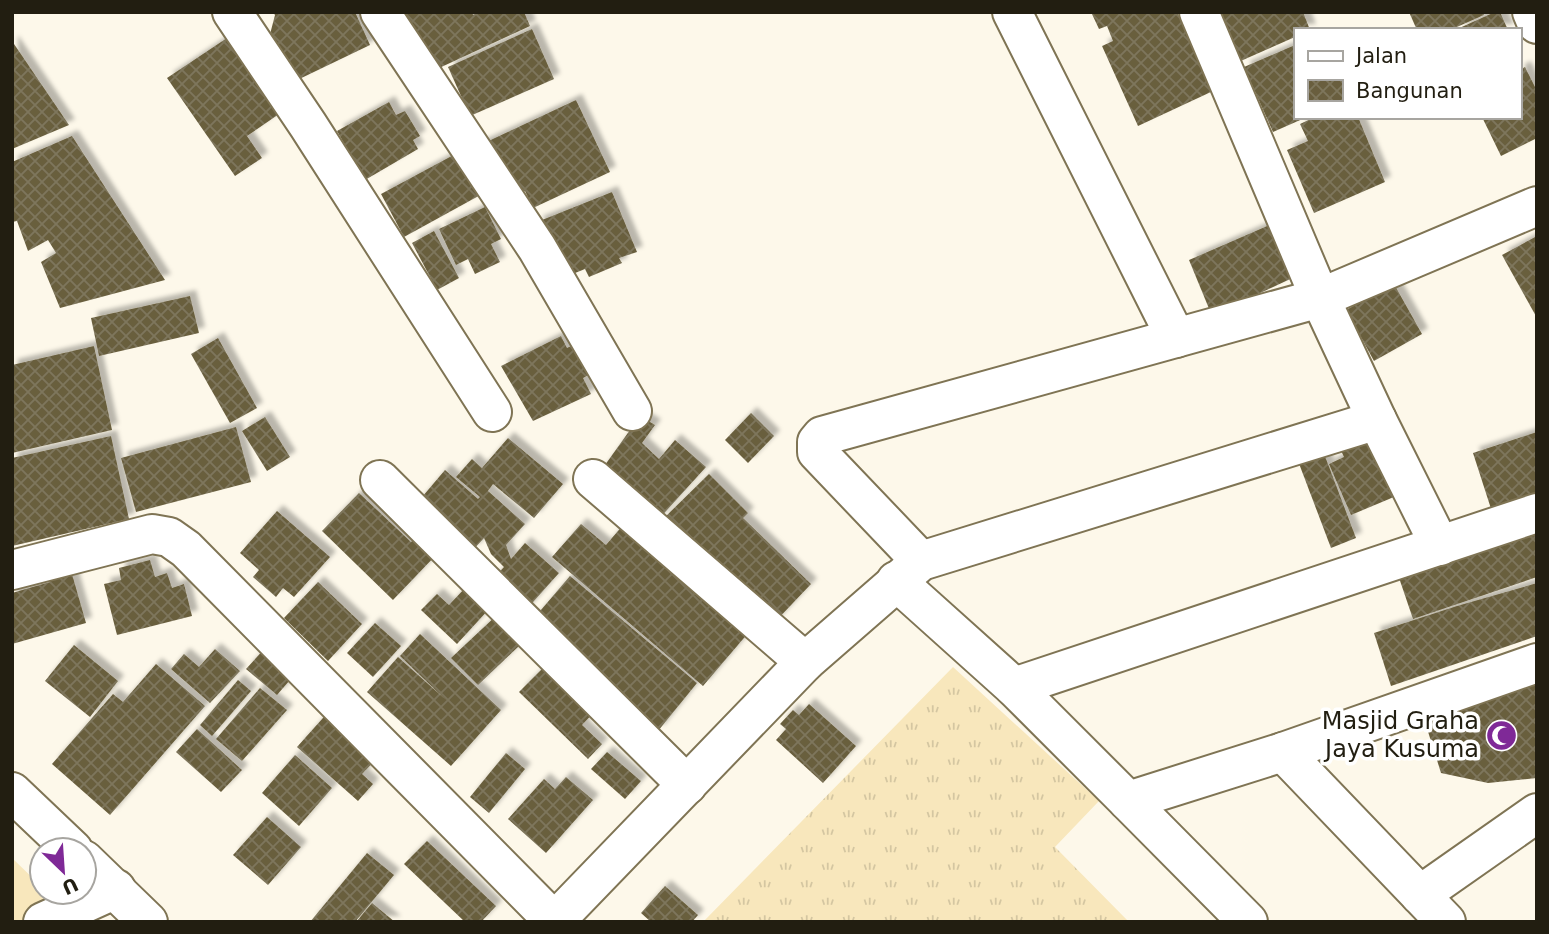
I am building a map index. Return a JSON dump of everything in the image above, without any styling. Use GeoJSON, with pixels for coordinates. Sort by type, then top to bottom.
{"type":"FeatureCollection","features":[{"type":"Feature","properties":{"kind":"street"},"geometry":{"type":"LineString","coordinates":[[232,12],[308,125],[492,412]]}},
{"type":"Feature","properties":{"kind":"street"},"geometry":{"type":"LineString","coordinates":[[380,12],[537,248],[632,411]]}},
{"type":"Feature","properties":{"kind":"street"},"geometry":{"type":"LineString","coordinates":[[1012,12],[1176,338]]}},
{"type":"Feature","properties":{"kind":"street"},"geometry":{"type":"LineString","coordinates":[[1199,12],[1320,298],[1440,546]]}},
{"type":"Feature","properties":{"kind":"street"},"geometry":{"type":"LineString","coordinates":[[1532,12],[1537,24]]}},
{"type":"Feature","properties":{"kind":"street"},"geometry":{"type":"LineString","coordinates":[[1248,922],[1014,687],[909,571],[817,452],[817,442],[822,436],[1320,298],[1537,205]]}},
{"type":"Feature","properties":{"kind":"street"},"geometry":{"type":"LineString","coordinates":[[12,570],[152,534],[169,537],[186,549],[555,922],[805,662],[909,571],[1377,420]]}},
{"type":"Feature","properties":{"kind":"street"},"geometry":{"type":"LineString","coordinates":[[593,478],[805,662]]}},
{"type":"Feature","properties":{"kind":"street"},"geometry":{"type":"LineString","coordinates":[[380,480],[687,785]]}},
{"type":"Feature","properties":{"kind":"street"},"geometry":{"type":"LineString","coordinates":[[1014,687],[1537,513]]}},
{"type":"Feature","properties":{"kind":"street"},"geometry":{"type":"LineString","coordinates":[[1128,801],[1283,752],[1537,663]]}},
{"type":"Feature","properties":{"kind":"street"},"geometry":{"type":"LineString","coordinates":[[1283,752],[1433,908],[1537,813]]}},
{"type":"Feature","properties":{"kind":"street"},"geometry":{"type":"LineString","coordinates":[[12,792],[58,836]]}},
{"type":"Feature","properties":{"kind":"street"},"geometry":{"type":"LineString","coordinates":[[98,873],[148,922]]}},
{"type":"Feature","properties":{"kind":"street"},"geometry":{"type":"LineString","coordinates":[[43,922],[116,889]]}},
{"type":"Feature","properties":{"kind":"green space"},"geometry":{"type":"Polygon","coordinates":[[[953,667],[1099,801],[1055,847],[1129,922],[703,922],[953,667]]]}},
{"type":"Feature","properties":{"kind":"green space"},"geometry":{"type":"Polygon","coordinates":[[[12,858],[28,873],[28,906],[61,906],[78,922],[12,922],[12,858]]]}},
{"type":"Feature","properties":{"kind":"building"},"geometry":{"type":"Polygon","coordinates":[[[273,12],[355,12],[370,45],[291,83],[268,42],[275,15],[273,12]]]}},
{"type":"Feature","properties":{"kind":"building"},"geometry":{"type":"Polygon","coordinates":[[[404,12],[472,12],[473,15],[479,12],[524,12],[530,26],[424,75],[397,16],[404,12]]]}},
{"type":"Feature","properties":{"kind":"building"},"geometry":{"type":"Polygon","coordinates":[[[1091,12],[1177,12],[1213,91],[1138,126],[1102,46],[1113,41],[1107,26],[1099,29],[1091,12]]]}},
{"type":"Feature","properties":{"kind":"building"},"geometry":{"type":"Polygon","coordinates":[[[1209,12],[1303,12],[1309,28],[1294,28],[1294,37],[1227,67],[1209,12]]]}},
{"type":"Feature","properties":{"kind":"building"},"geometry":{"type":"Polygon","coordinates":[[[1409,12],[1483,12],[1484,15],[1455,28],[1416,28],[1409,12]]]}},
{"type":"Feature","properties":{"kind":"building"},"geometry":{"type":"Polygon","coordinates":[[[1500,12],[1507,28],[1459,28],[1500,12]]]}},
{"type":"Feature","properties":{"kind":"building"},"geometry":{"type":"Polygon","coordinates":[[[532,29],[554,79],[470,116],[448,67],[532,29]]]}},
{"type":"Feature","properties":{"kind":"building"},"geometry":{"type":"Polygon","coordinates":[[[236,32],[282,112],[247,136],[262,158],[235,176],[167,78],[236,32]]]}},
{"type":"Feature","properties":{"kind":"building"},"geometry":{"type":"Polygon","coordinates":[[[12,41],[69,125],[12,149],[12,41]]]}},
{"type":"Feature","properties":{"kind":"building"},"geometry":{"type":"Polygon","coordinates":[[[1294,45],[1294,119],[1302,119],[1273,132],[1244,67],[1294,45]]]}},
{"type":"Feature","properties":{"kind":"building"},"geometry":{"type":"Polygon","coordinates":[[[1525,67],[1537,91],[1537,138],[1501,156],[1483,119],[1521,119],[1521,69],[1525,67]]]}},
{"type":"Feature","properties":{"kind":"building"},"geometry":{"type":"Polygon","coordinates":[[[576,100],[610,172],[533,208],[525,191],[507,200],[480,145],[576,100]]]}},
{"type":"Feature","properties":{"kind":"building"},"geometry":{"type":"Polygon","coordinates":[[[389,102],[396,115],[405,111],[420,136],[413,140],[418,149],[365,180],[337,131],[389,102]]]}},
{"type":"Feature","properties":{"kind":"building"},"geometry":{"type":"Polygon","coordinates":[[[1311,119],[1359,119],[1385,182],[1314,213],[1287,150],[1308,141],[1300,124],[1311,119]]]}},
{"type":"Feature","properties":{"kind":"building"},"geometry":{"type":"Polygon","coordinates":[[[72,136],[165,280],[60,308],[41,262],[56,253],[48,240],[28,251],[17,221],[12,222],[12,162],[72,136]]]}},
{"type":"Feature","properties":{"kind":"building"},"geometry":{"type":"Polygon","coordinates":[[[461,151],[484,193],[404,237],[381,194],[461,151]]]}},
{"type":"Feature","properties":{"kind":"building"},"geometry":{"type":"Polygon","coordinates":[[[612,192],[637,252],[619,258],[622,263],[589,277],[585,269],[560,279],[537,222],[612,192]]]}},
{"type":"Feature","properties":{"kind":"building"},"geometry":{"type":"Polygon","coordinates":[[[485,207],[501,239],[491,244],[500,262],[475,274],[468,259],[456,265],[439,229],[485,207]]]}},
{"type":"Feature","properties":{"kind":"building"},"geometry":{"type":"Polygon","coordinates":[[[1279,221],[1301,274],[1239,303],[1210,311],[1189,260],[1279,221]]]}},
{"type":"Feature","properties":{"kind":"building"},"geometry":{"type":"Polygon","coordinates":[[[434,231],[459,278],[437,290],[412,243],[434,231]]]}},
{"type":"Feature","properties":{"kind":"building"},"geometry":{"type":"Polygon","coordinates":[[[1537,236],[1537,318],[1502,255],[1537,236]]]}},
{"type":"Feature","properties":{"kind":"building"},"geometry":{"type":"Polygon","coordinates":[[[1394,284],[1422,334],[1374,361],[1346,310],[1394,284]]]}},
{"type":"Feature","properties":{"kind":"building"},"geometry":{"type":"Polygon","coordinates":[[[190,296],[199,333],[99,356],[91,318],[190,296]]]}},
{"type":"Feature","properties":{"kind":"building"},"geometry":{"type":"Polygon","coordinates":[[[561,336],[567,348],[585,339],[600,369],[583,378],[591,394],[533,421],[501,366],[561,336]]]}},
{"type":"Feature","properties":{"kind":"building"},"geometry":{"type":"Polygon","coordinates":[[[218,338],[257,408],[230,423],[191,354],[218,338]]]}},
{"type":"Feature","properties":{"kind":"building"},"geometry":{"type":"Polygon","coordinates":[[[94,346],[112,430],[12,453],[12,365],[94,346]]]}},
{"type":"Feature","properties":{"kind":"building"},"geometry":{"type":"Polygon","coordinates":[[[751,413],[774,436],[748,463],[725,440],[751,413]]]}},
{"type":"Feature","properties":{"kind":"building"},"geometry":{"type":"Polygon","coordinates":[[[640,416],[655,425],[642,443],[659,459],[675,440],[706,467],[657,521],[600,472],[640,416]]]}},
{"type":"Feature","properties":{"kind":"building"},"geometry":{"type":"Polygon","coordinates":[[[265,417],[290,457],[267,471],[242,431],[265,417]]]}},
{"type":"Feature","properties":{"kind":"building"},"geometry":{"type":"Polygon","coordinates":[[[236,427],[251,482],[136,512],[121,458],[236,427]]]}},
{"type":"Feature","properties":{"kind":"building"},"geometry":{"type":"Polygon","coordinates":[[[1364,431],[1401,494],[1351,515],[1329,464],[1344,457],[1337,442],[1364,431]]]}},
{"type":"Feature","properties":{"kind":"building"},"geometry":{"type":"Polygon","coordinates":[[[1537,432],[1537,504],[1494,518],[1473,453],[1537,432]]]}},
{"type":"Feature","properties":{"kind":"building"},"geometry":{"type":"Polygon","coordinates":[[[111,436],[129,519],[12,546],[12,458],[111,436]]]}},
{"type":"Feature","properties":{"kind":"building"},"geometry":{"type":"Polygon","coordinates":[[[508,438],[563,484],[534,518],[493,484],[488,491],[525,524],[506,545],[511,559],[525,543],[559,573],[525,611],[491,581],[504,567],[491,554],[484,538],[473,550],[417,503],[445,470],[478,499],[480,497],[456,477],[472,459],[482,468],[508,438]]]}},
{"type":"Feature","properties":{"kind":"building"},"geometry":{"type":"Polygon","coordinates":[[[1320,443],[1356,538],[1331,548],[1295,453],[1320,443]]]}},
{"type":"Feature","properties":{"kind":"building"},"geometry":{"type":"Polygon","coordinates":[[[709,474],[748,513],[743,518],[811,584],[773,624],[663,519],[709,474]]]}},
{"type":"Feature","properties":{"kind":"building"},"geometry":{"type":"Polygon","coordinates":[[[359,493],[411,542],[418,535],[437,554],[393,600],[322,531],[359,493]]]}},
{"type":"Feature","properties":{"kind":"building"},"geometry":{"type":"Polygon","coordinates":[[[277,511],[330,557],[294,597],[283,588],[276,597],[253,577],[259,570],[240,553],[277,511]]]}},
{"type":"Feature","properties":{"kind":"building"},"geometry":{"type":"Polygon","coordinates":[[[1537,518],[1537,577],[1413,619],[1395,566],[1537,518]]]}},
{"type":"Feature","properties":{"kind":"building"},"geometry":{"type":"Polygon","coordinates":[[[581,524],[606,545],[623,525],[749,632],[703,686],[552,557],[581,524]]]}},
{"type":"Feature","properties":{"kind":"building"},"geometry":{"type":"Polygon","coordinates":[[[68,560],[86,623],[12,644],[12,593],[50,582],[46,566],[68,560]]]}},
{"type":"Feature","properties":{"kind":"building"},"geometry":{"type":"Polygon","coordinates":[[[150,560],[155,577],[167,573],[172,588],[184,584],[192,616],[117,635],[104,584],[121,580],[119,568],[150,560]]]}},
{"type":"Feature","properties":{"kind":"building"},"geometry":{"type":"Polygon","coordinates":[[[570,576],[697,683],[658,731],[529,624],[570,576]]]}},
{"type":"Feature","properties":{"kind":"building"},"geometry":{"type":"Polygon","coordinates":[[[318,582],[362,624],[328,661],[284,618],[318,582]]]}},
{"type":"Feature","properties":{"kind":"building"},"geometry":{"type":"Polygon","coordinates":[[[1537,583],[1537,636],[1391,686],[1374,633],[1537,583]]]}},
{"type":"Feature","properties":{"kind":"building"},"geometry":{"type":"Polygon","coordinates":[[[466,587],[489,609],[457,644],[421,610],[437,594],[449,605],[466,587]]]}},
{"type":"Feature","properties":{"kind":"building"},"geometry":{"type":"Polygon","coordinates":[[[498,614],[509,635],[519,646],[478,685],[451,658],[498,614]]]}},
{"type":"Feature","properties":{"kind":"building"},"geometry":{"type":"Polygon","coordinates":[[[375,623],[401,646],[373,677],[347,653],[375,623]]]}},
{"type":"Feature","properties":{"kind":"building"},"geometry":{"type":"Polygon","coordinates":[[[420,634],[501,710],[451,766],[367,692],[398,657],[446,700],[400,656],[420,634]]]}},
{"type":"Feature","properties":{"kind":"building"},"geometry":{"type":"Polygon","coordinates":[[[74,645],[118,681],[90,717],[45,681],[74,645]]]}},
{"type":"Feature","properties":{"kind":"building"},"geometry":{"type":"Polygon","coordinates":[[[266,647],[296,673],[277,695],[246,669],[266,647]]]}},
{"type":"Feature","properties":{"kind":"building"},"geometry":{"type":"Polygon","coordinates":[[[215,649],[240,671],[210,703],[171,669],[184,654],[199,667],[215,649]]]}},
{"type":"Feature","properties":{"kind":"building"},"geometry":{"type":"Polygon","coordinates":[[[553,658],[596,710],[582,725],[602,744],[588,759],[519,692],[553,658]]]}},
{"type":"Feature","properties":{"kind":"building"},"geometry":{"type":"Polygon","coordinates":[[[156,664],[205,706],[110,815],[52,764],[113,694],[123,702],[156,664]]]}},
{"type":"Feature","properties":{"kind":"building"},"geometry":{"type":"Polygon","coordinates":[[[1537,668],[1537,778],[1488,783],[1441,773],[1420,706],[1537,668]]]}},
{"type":"Feature","properties":{"kind":"building"},"geometry":{"type":"Polygon","coordinates":[[[238,680],[251,691],[212,736],[200,725],[238,680]]]}},
{"type":"Feature","properties":{"kind":"building"},"geometry":{"type":"Polygon","coordinates":[[[260,688],[287,710],[242,761],[216,739],[260,688]]]}},
{"type":"Feature","properties":{"kind":"building"},"geometry":{"type":"Polygon","coordinates":[[[809,704],[856,746],[823,783],[776,740],[786,729],[780,724],[793,710],[799,715],[809,704]]]}},
{"type":"Feature","properties":{"kind":"building"},"geometry":{"type":"Polygon","coordinates":[[[331,709],[382,753],[362,774],[373,784],[358,801],[297,747],[331,709]]]}},
{"type":"Feature","properties":{"kind":"building"},"geometry":{"type":"Polygon","coordinates":[[[197,729],[242,770],[221,792],[176,752],[197,729]]]}},
{"type":"Feature","properties":{"kind":"building"},"geometry":{"type":"Polygon","coordinates":[[[607,752],[641,781],[625,799],[591,769],[607,752]]]}},
{"type":"Feature","properties":{"kind":"building"},"geometry":{"type":"Polygon","coordinates":[[[506,753],[525,769],[489,813],[470,797],[506,753]]]}},
{"type":"Feature","properties":{"kind":"building"},"geometry":{"type":"Polygon","coordinates":[[[295,755],[332,788],[299,826],[262,793],[295,755]]]}},
{"type":"Feature","properties":{"kind":"building"},"geometry":{"type":"Polygon","coordinates":[[[566,777],[593,800],[546,853],[508,819],[544,779],[555,789],[566,777]]]}},
{"type":"Feature","properties":{"kind":"building"},"geometry":{"type":"Polygon","coordinates":[[[267,817],[301,847],[268,885],[233,855],[267,817]]]}},
{"type":"Feature","properties":{"kind":"building"},"geometry":{"type":"Polygon","coordinates":[[[427,841],[496,906],[481,922],[465,922],[404,864],[427,841]]]}},
{"type":"Feature","properties":{"kind":"building"},"geometry":{"type":"Polygon","coordinates":[[[367,853],[394,875],[355,922],[310,922],[367,853]]]}},
{"type":"Feature","properties":{"kind":"building"},"geometry":{"type":"Polygon","coordinates":[[[665,886],[698,915],[692,922],[651,922],[641,913],[665,886]]]}},
{"type":"Feature","properties":{"kind":"building"},"geometry":{"type":"Polygon","coordinates":[[[372,903],[395,922],[356,922],[372,903]]]}},
{"type":"Feature","properties":{"kind":"place","name":"Masjid Graha Jaya Kusuma"},"geometry":{"type":"Point","coordinates":[1502,735]}}]}
